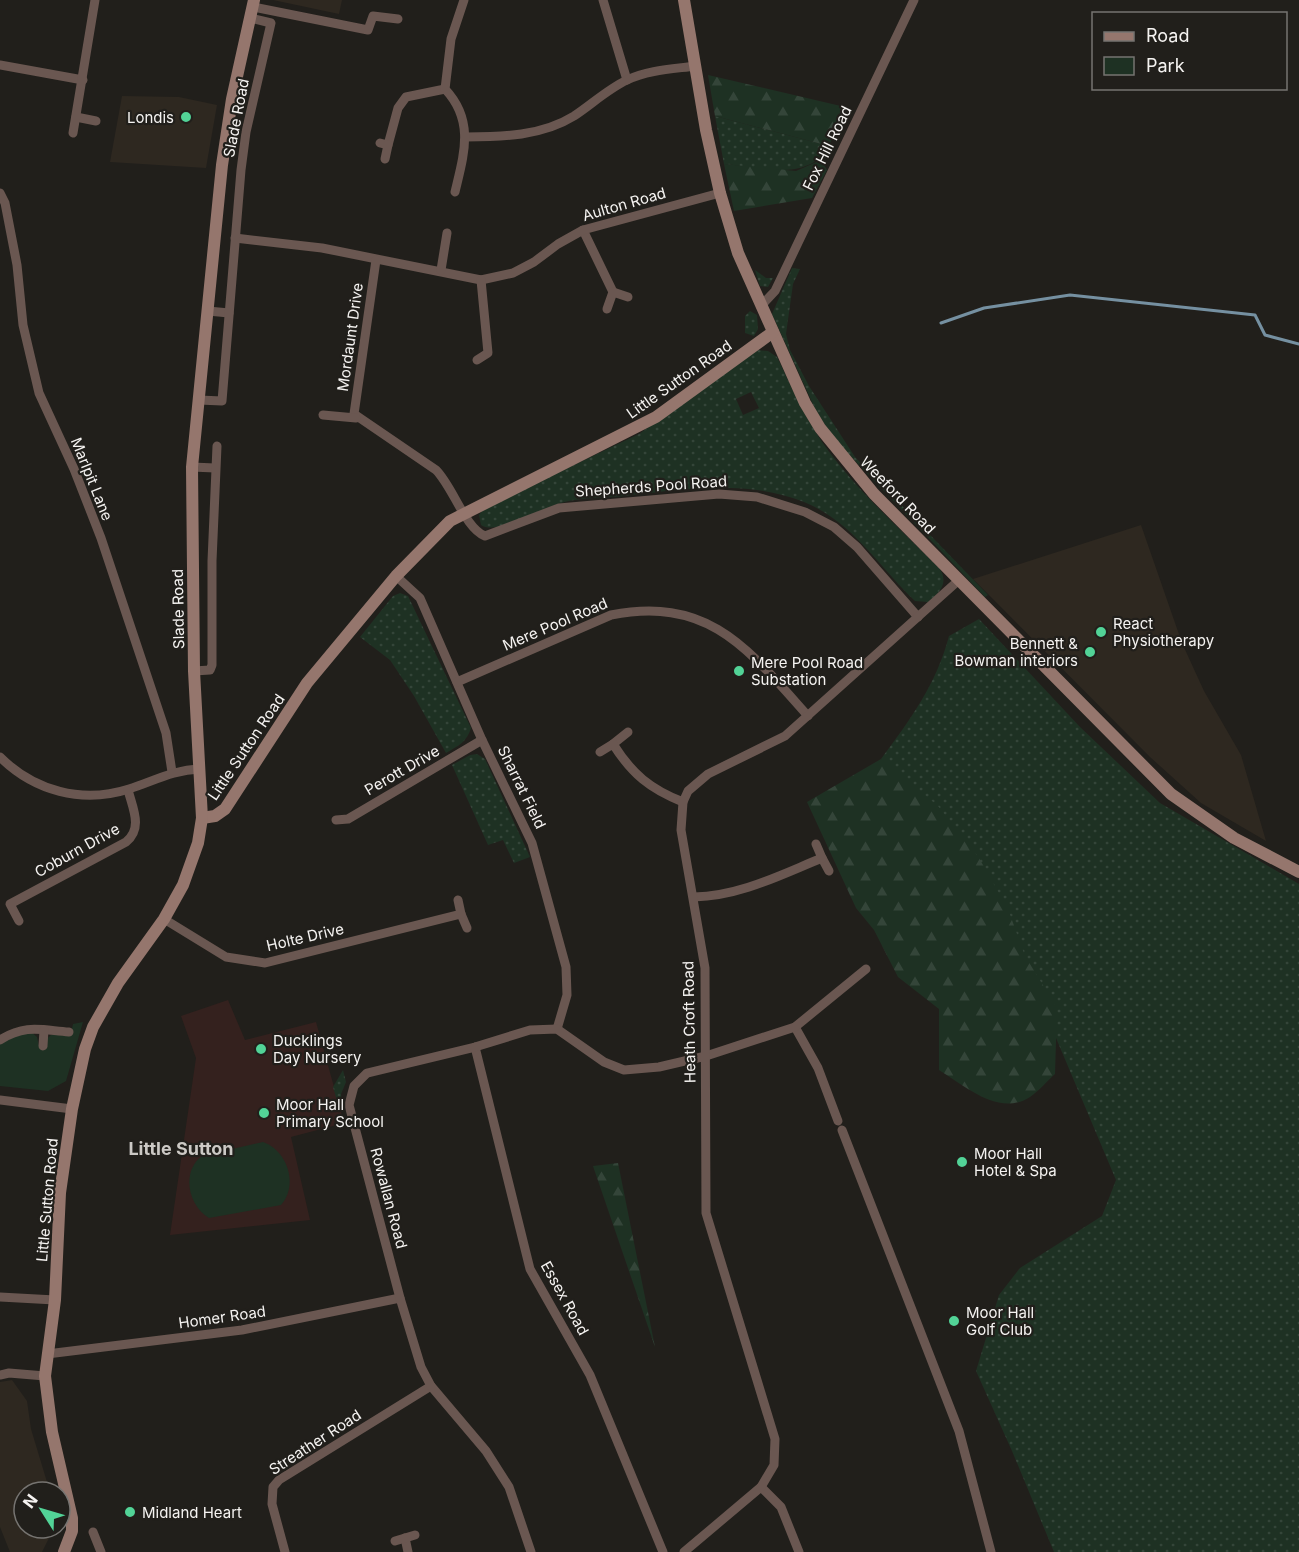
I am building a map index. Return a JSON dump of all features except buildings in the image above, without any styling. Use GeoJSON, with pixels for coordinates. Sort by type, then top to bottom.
{"type":"FeatureCollection","features":[{"type":"Feature","properties":{"kind":"street"},"geometry":{"type":"LineString","coordinates":[[73,133],[95,0]]}},
{"type":"Feature","properties":{"kind":"street"},"geometry":{"type":"LineString","coordinates":[[455,192],[466,137],[457,102],[445,89],[451,39],[464,0]]}},
{"type":"Feature","properties":{"kind":"street"},"geometry":{"type":"LineString","coordinates":[[603,0],[627,80]]}},
{"type":"Feature","properties":{"kind":"street","name":"Weeford Road"},"geometry":{"type":"LineString","coordinates":[[684,0],[720,193],[738,253],[805,403],[837,452],[873,494],[1171,794],[1234,838],[1299,872]]}},
{"type":"Feature","properties":{"kind":"street","name":"Fox Hill Road"},"geometry":{"type":"LineString","coordinates":[[761,306],[775,291],[914,0]]}},
{"type":"Feature","properties":{"kind":"street"},"geometry":{"type":"LineString","coordinates":[[252,8],[368,30],[373,16],[398,19]]}},
{"type":"Feature","properties":{"kind":"street","name":"Slade Road"},"geometry":{"type":"LineString","coordinates":[[199,400],[222,401],[241,170],[246,132],[271,23],[252,8],[232,99],[221,167],[192,467],[194,671],[202,818]]}},
{"type":"Feature","properties":{"kind":"street"},"geometry":{"type":"LineString","coordinates":[[0,65],[83,80]]}},
{"type":"Feature","properties":{"kind":"street"},"geometry":{"type":"LineString","coordinates":[[466,137],[498,137],[561,123],[627,80],[643,74],[695,66]]}},
{"type":"Feature","properties":{"kind":"street"},"geometry":{"type":"LineString","coordinates":[[385,159],[384,144],[398,108],[406,97],[445,89]]}},
{"type":"Feature","properties":{"kind":"street"},"geometry":{"type":"LineString","coordinates":[[76,117],[96,121]]}},
{"type":"Feature","properties":{"kind":"street"},"geometry":{"type":"LineString","coordinates":[[221,167],[241,170]]}},
{"type":"Feature","properties":{"kind":"street","name":"Marlpit Lane"},"geometry":{"type":"LineString","coordinates":[[0,193],[5,203],[17,265],[23,325],[39,393],[74,469],[100,538],[166,733],[172,772]]}},
{"type":"Feature","properties":{"kind":"street","name":"Aulton Road"},"geometry":{"type":"LineString","coordinates":[[235,238],[322,248],[481,279],[513,273],[583,230],[720,193]]}},
{"type":"Feature","properties":{"kind":"street"},"geometry":{"type":"LineString","coordinates":[[583,230],[613,292],[607,309]]}},
{"type":"Feature","properties":{"kind":"street"},"geometry":{"type":"LineString","coordinates":[[441,270],[447,233]]}},
{"type":"Feature","properties":{"kind":"street","name":"Mordaunt Drive"},"geometry":{"type":"LineString","coordinates":[[356,418],[354,411],[376,260]]}},
{"type":"Feature","properties":{"kind":"street"},"geometry":{"type":"LineString","coordinates":[[481,279],[488,353]]}},
{"type":"Feature","properties":{"kind":"street"},"geometry":{"type":"LineString","coordinates":[[613,292],[628,297]]}},
{"type":"Feature","properties":{"kind":"street"},"geometry":{"type":"LineString","coordinates":[[208,311],[229,313]]}},
{"type":"Feature","properties":{"kind":"street","name":"Little Sutton Road"},"geometry":{"type":"LineString","coordinates":[[65,1552],[72,1531],[72,1518],[52,1432],[45,1376],[55,1300],[60,1194],[72,1109],[85,1049],[93,1027],[118,983],[164,919],[189,872],[202,818],[215,816],[225,809],[307,684],[396,576],[434,535],[464,513],[656,417],[773,332]]}},
{"type":"Feature","properties":{"kind":"street"},"geometry":{"type":"LineString","coordinates":[[488,353],[498,359]]}},
{"type":"Feature","properties":{"kind":"street"},"geometry":{"type":"LineString","coordinates":[[477,360],[488,353]]}},
{"type":"Feature","properties":{"kind":"street"},"geometry":{"type":"LineString","coordinates":[[323,415],[356,418],[436,470],[448,482],[464,513]]}},
{"type":"Feature","properties":{"kind":"street"},"geometry":{"type":"LineString","coordinates":[[194,671],[206,668],[210,670],[212,665],[217,446]]}},
{"type":"Feature","properties":{"kind":"street"},"geometry":{"type":"LineString","coordinates":[[192,467],[215,468]]}},
{"type":"Feature","properties":{"kind":"street","name":"Shepherds Pool Road"},"geometry":{"type":"LineString","coordinates":[[464,513],[476,531],[485,536],[559,508],[719,494],[757,497],[805,512],[834,527],[856,547],[918,617]]}},
{"type":"Feature","properties":{"kind":"street","name":"Sharrat Field"},"geometry":{"type":"LineString","coordinates":[[396,576],[420,598],[482,740],[532,843],[566,967],[567,995],[557,1029]]}},
{"type":"Feature","properties":{"kind":"street"},"geometry":{"type":"LineString","coordinates":[[613,744],[638,778],[658,792],[683,802],[696,782],[784,736],[959,580]]}},
{"type":"Feature","properties":{"kind":"street","name":"Mere Pool Road"},"geometry":{"type":"LineString","coordinates":[[457,682],[611,615],[638,610],[656,610],[694,617],[732,637],[752,653],[808,716]]}},
{"type":"Feature","properties":{"kind":"street"},"geometry":{"type":"LineString","coordinates":[[600,752],[628,732]]}},
{"type":"Feature","properties":{"kind":"street","name":"Perott Drive"},"geometry":{"type":"LineString","coordinates":[[336,820],[348,819],[482,740]]}},
{"type":"Feature","properties":{"kind":"street"},"geometry":{"type":"LineString","coordinates":[[0,757],[36,783],[65,793],[86,795],[128,790],[172,772],[200,769]]}},
{"type":"Feature","properties":{"kind":"street","name":"Coburn Drive"},"geometry":{"type":"LineString","coordinates":[[19,921],[10,904],[126,842],[134,835],[136,824],[128,790]]}},
{"type":"Feature","properties":{"kind":"street","name":"Heath Croft Road"},"geometry":{"type":"LineString","coordinates":[[683,802],[681,830],[705,968],[706,1213],[775,1439],[774,1465],[761,1487],[684,1552]]}},
{"type":"Feature","properties":{"kind":"street"},"geometry":{"type":"LineString","coordinates":[[816,844],[829,871]]}},
{"type":"Feature","properties":{"kind":"street"},"geometry":{"type":"LineString","coordinates":[[694,897],[719,896],[738,892],[822,858]]}},
{"type":"Feature","properties":{"kind":"street"},"geometry":{"type":"LineString","coordinates":[[458,900],[460,914],[467,928]]}},
{"type":"Feature","properties":{"kind":"street","name":"Holte Drive"},"geometry":{"type":"LineString","coordinates":[[164,919],[226,957],[265,963],[460,914]]}},
{"type":"Feature","properties":{"kind":"street"},"geometry":{"type":"LineString","coordinates":[[557,1029],[604,1062],[624,1070],[659,1067],[706,1056],[795,1027],[866,969]]}},
{"type":"Feature","properties":{"kind":"street"},"geometry":{"type":"LineString","coordinates":[[795,1027],[818,1068],[838,1121]]}},
{"type":"Feature","properties":{"kind":"street"},"geometry":{"type":"LineString","coordinates":[[0,1040],[27,1028],[69,1032]]}},
{"type":"Feature","properties":{"kind":"street","name":"Rowallan Road"},"geometry":{"type":"LineString","coordinates":[[531,1552],[509,1487],[486,1451],[431,1386],[421,1367],[400,1298],[350,1105],[350,1095],[358,1080],[367,1073],[475,1047],[530,1030],[557,1029]]}},
{"type":"Feature","properties":{"kind":"street"},"geometry":{"type":"LineString","coordinates":[[43,1046],[44,1030]]}},
{"type":"Feature","properties":{"kind":"street","name":"Essex Road"},"geometry":{"type":"LineString","coordinates":[[475,1047],[530,1269],[590,1375],[663,1552]]}},
{"type":"Feature","properties":{"kind":"street"},"geometry":{"type":"LineString","coordinates":[[0,1100],[72,1109]]}},
{"type":"Feature","properties":{"kind":"street"},"geometry":{"type":"LineString","coordinates":[[842,1131],[959,1431],[991,1552]]}},
{"type":"Feature","properties":{"kind":"street"},"geometry":{"type":"LineString","coordinates":[[0,1297],[55,1300]]}},
{"type":"Feature","properties":{"kind":"street","name":"Homer Road"},"geometry":{"type":"LineString","coordinates":[[47,1354],[242,1330],[400,1298]]}},
{"type":"Feature","properties":{"kind":"street"},"geometry":{"type":"LineString","coordinates":[[0,1375],[9,1373],[45,1376]]}},
{"type":"Feature","properties":{"kind":"street","name":"Streather Road"},"geometry":{"type":"LineString","coordinates":[[285,1552],[272,1504],[273,1487],[431,1386]]}},
{"type":"Feature","properties":{"kind":"street"},"geometry":{"type":"LineString","coordinates":[[761,1487],[782,1507],[800,1552]]}},
{"type":"Feature","properties":{"kind":"street"},"geometry":{"type":"LineString","coordinates":[[93,1532],[101,1552]]}},
{"type":"Feature","properties":{"kind":"street"},"geometry":{"type":"LineString","coordinates":[[408,1552],[400,1540],[415,1535]]}},
{"type":"Feature","properties":{"kind":"shaded area"},"geometry":{"type":"Polygon","coordinates":[[[273,0],[342,0],[339,14],[273,0]]]}},
{"type":"Feature","properties":{"kind":"shaded area"},"geometry":{"type":"Polygon","coordinates":[[[122,96],[179,97],[217,105],[206,168],[110,162],[122,96]]]}},
{"type":"Feature","properties":{"kind":"shaded area"},"geometry":{"type":"Polygon","coordinates":[[[1141,525],[1182,643],[1204,691],[1241,755],[1266,841],[1201,803],[1150,757],[973,579],[1141,525]]]}},
{"type":"Feature","properties":{"kind":"shaded area","name":"Moor Hall Primary School"},"geometry":{"type":"Polygon","coordinates":[[[228,1000],[245,1040],[316,1022],[344,1123],[291,1137],[310,1220],[170,1235],[196,1058],[181,1016],[228,1000]]]}},
{"type":"Feature","properties":{"kind":"shaded area"},"geometry":{"type":"Polygon","coordinates":[[[12,1380],[27,1401],[31,1429],[46,1480],[12,1480],[12,1540],[48,1540],[42,1552],[10,1552],[0,1527],[0,1382],[12,1380]]]}},
{"type":"Feature","properties":{"kind":"green space"},"geometry":{"type":"Polygon","coordinates":[[[708,75],[845,107],[829,146],[715,116],[708,75]]]}},
{"type":"Feature","properties":{"kind":"green space"},"geometry":{"type":"Polygon","coordinates":[[[715,116],[829,146],[820,158],[796,169],[782,170],[724,164],[715,116]]]}},
{"type":"Feature","properties":{"kind":"green space"},"geometry":{"type":"Polygon","coordinates":[[[821,160],[827,170],[812,198],[734,211],[724,164],[796,171],[821,160]]]}},
{"type":"Feature","properties":{"kind":"green space"},"geometry":{"type":"Polygon","coordinates":[[[792,268],[800,269],[793,284],[786,334],[790,350],[809,386],[855,457],[988,595],[985,597],[836,441],[817,413],[772,314],[792,268]]]}},
{"type":"Feature","properties":{"kind":"green space"},"geometry":{"type":"Polygon","coordinates":[[[755,270],[766,278],[773,278],[768,287],[760,286],[755,270]]]}},
{"type":"Feature","properties":{"kind":"green space"},"geometry":{"type":"Polygon","coordinates":[[[750,311],[757,315],[758,329],[754,336],[745,333],[745,316],[750,311]]]}},
{"type":"Feature","properties":{"kind":"green space"},"geometry":{"type":"Polygon","coordinates":[[[757,350],[768,351],[777,357],[822,442],[863,492],[940,569],[943,574],[942,588],[928,602],[915,601],[864,546],[837,521],[804,502],[760,490],[692,489],[576,500],[561,503],[498,527],[481,525],[479,515],[484,508],[639,434],[757,350]],[[751,392],[736,399],[743,415],[759,408],[751,392]]]}},
{"type":"Feature","properties":{"kind":"green space"},"geometry":{"type":"Polygon","coordinates":[[[400,593],[408,596],[471,728],[458,746],[446,753],[414,696],[390,660],[360,637],[393,596],[400,593]]]}},
{"type":"Feature","properties":{"kind":"green space"},"geometry":{"type":"Polygon","coordinates":[[[979,619],[1080,727],[1160,803],[1299,884],[1299,1552],[1054,1552],[976,1371],[999,1295],[1020,1268],[1102,1216],[1116,1180],[1048,1019],[881,759],[912,716],[929,686],[944,654],[949,636],[979,619]]]}},
{"type":"Feature","properties":{"kind":"green space"},"geometry":{"type":"Polygon","coordinates":[[[477,754],[485,759],[530,857],[514,863],[503,840],[488,845],[452,765],[470,755],[477,754]]]}},
{"type":"Feature","properties":{"kind":"green space"},"geometry":{"type":"Polygon","coordinates":[[[881,759],[938,806],[979,858],[1008,909],[1025,956],[1057,1008],[1055,1074],[1030,1097],[1018,1102],[994,1101],[971,1091],[939,1070],[939,1009],[898,977],[874,930],[856,908],[807,802],[881,759]]]}},
{"type":"Feature","properties":{"kind":"green space"},"geometry":{"type":"Polygon","coordinates":[[[83,1022],[66,1081],[48,1091],[0,1086],[0,1043],[30,1031],[37,1037],[39,1046],[51,1035],[71,1033],[73,1024],[83,1022]]]}},
{"type":"Feature","properties":{"kind":"green space"},"geometry":{"type":"Polygon","coordinates":[[[343,1070],[346,1082],[341,1094],[342,1103],[338,1104],[333,1087],[343,1070]]]}},
{"type":"Feature","properties":{"kind":"green space"},"geometry":{"type":"Polygon","coordinates":[[[263,1142],[278,1152],[288,1169],[289,1188],[281,1205],[209,1218],[202,1213],[192,1197],[190,1188],[189,1179],[195,1162],[202,1156],[263,1142]]]}},
{"type":"Feature","properties":{"kind":"green space"},"geometry":{"type":"Polygon","coordinates":[[[618,1163],[655,1347],[593,1166],[618,1163]]]}},
{"type":"Feature","properties":{"kind":"waterway"},"geometry":{"type":"LineString","coordinates":[[941,323],[984,308],[1070,295],[1255,315],[1265,335],[1299,344]]}},
{"type":"Feature","properties":{"kind":"place","name":"Londis"},"geometry":{"type":"Point","coordinates":[186,117]}},
{"type":"Feature","properties":{"kind":"place","name":"React Physiotherapy"},"geometry":{"type":"Point","coordinates":[1101,632]}},
{"type":"Feature","properties":{"kind":"place","name":"Bennett & Bowman interiors"},"geometry":{"type":"Point","coordinates":[1090,652]}},
{"type":"Feature","properties":{"kind":"place","name":"Mere Pool Road Substation"},"geometry":{"type":"Point","coordinates":[739,671]}},
{"type":"Feature","properties":{"kind":"place","name":"Ducklings Day Nursery"},"geometry":{"type":"Point","coordinates":[261,1049]}},
{"type":"Feature","properties":{"kind":"place","name":"Moor Hall Primary School"},"geometry":{"type":"Point","coordinates":[264,1113]}},
{"type":"Feature","properties":{"kind":"place","name":"Moor Hall Hotel & Spa"},"geometry":{"type":"Point","coordinates":[962,1162]}},
{"type":"Feature","properties":{"kind":"place","name":"Moor Hall Golf Club"},"geometry":{"type":"Point","coordinates":[954,1321]}},
{"type":"Feature","properties":{"kind":"place","name":"Midland Heart"},"geometry":{"type":"Point","coordinates":[130,1512]}},
{"type":"Feature","properties":{"kind":"district","name":"Little Sutton"},"geometry":{"type":"Point","coordinates":[181,1148]}}]}
